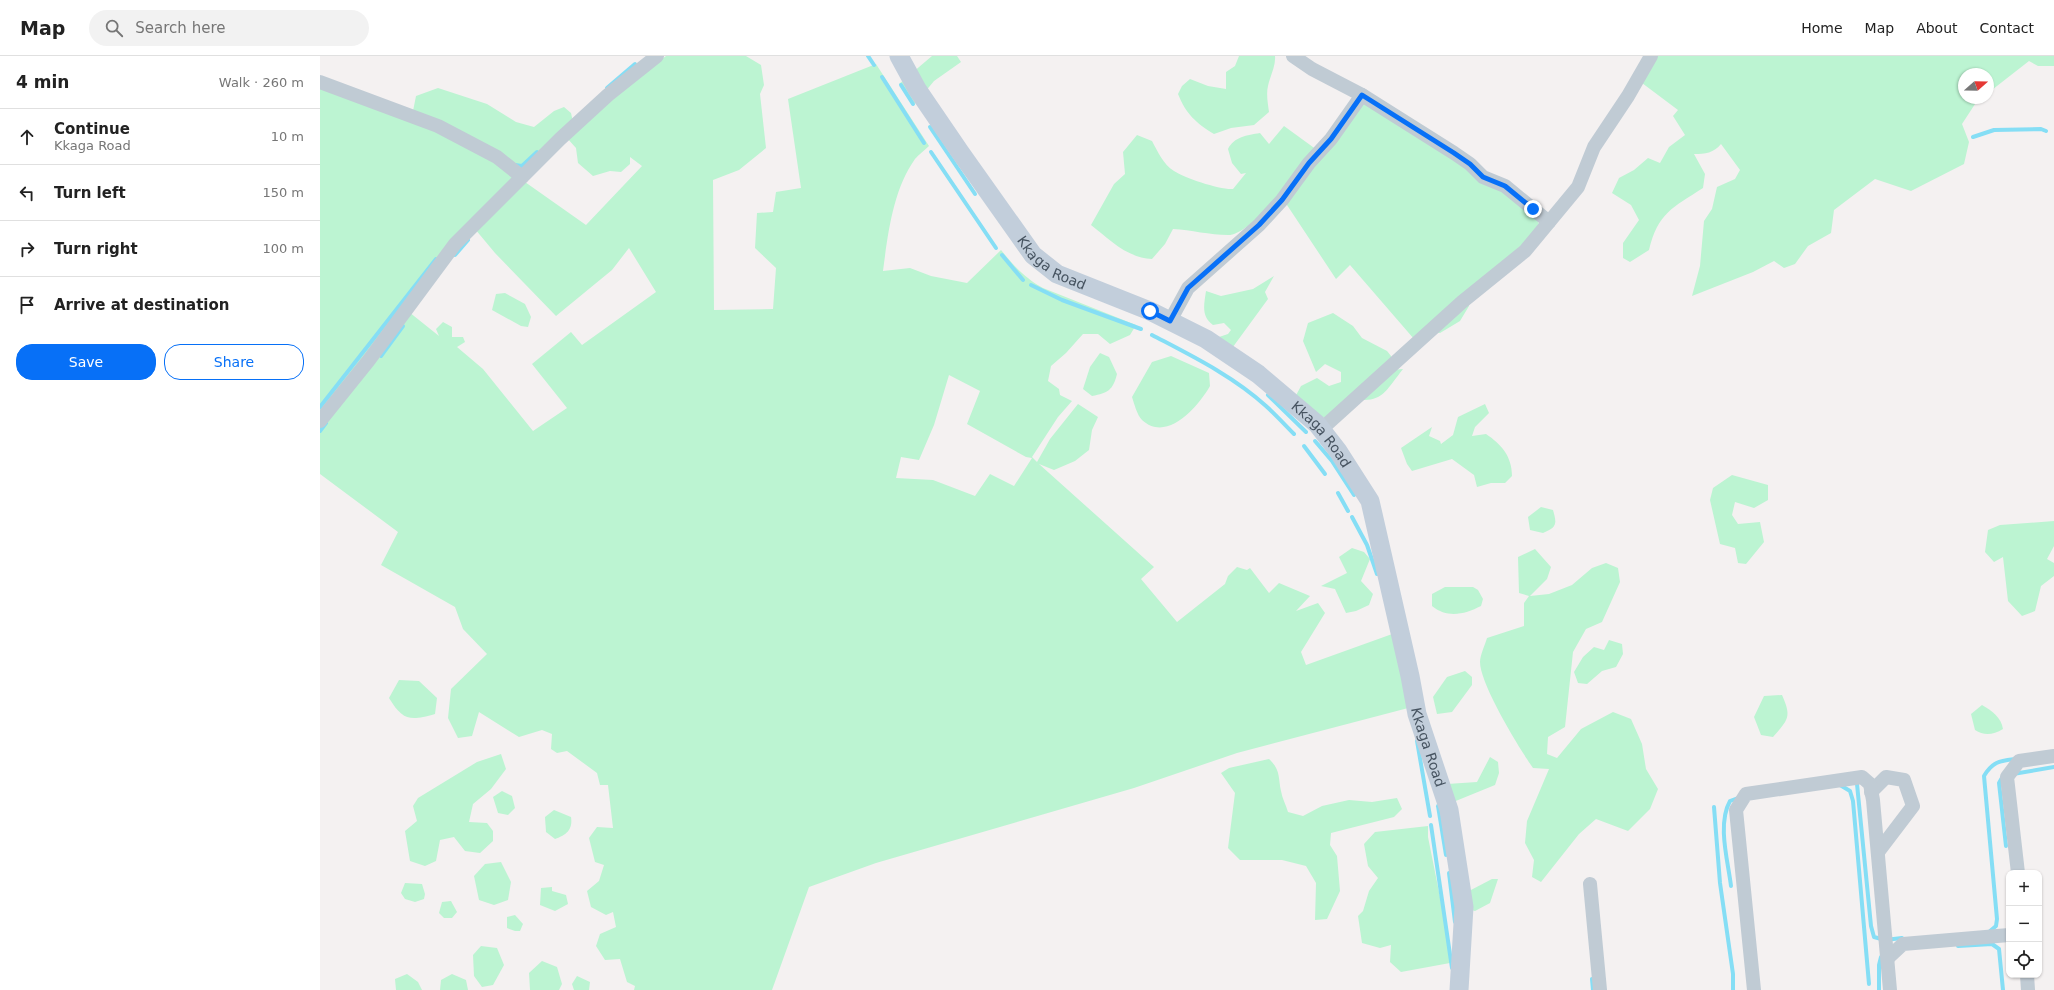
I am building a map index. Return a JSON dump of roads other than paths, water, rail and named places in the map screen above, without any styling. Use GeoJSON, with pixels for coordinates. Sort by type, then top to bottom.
{"type":"FeatureCollection","features":[{"type":"Feature","properties":{"kind":"street"},"geometry":{"type":"LineString","coordinates":[[320,421],[369,360],[455,244],[522,177],[608,95],[657,56]]}},
{"type":"Feature","properties":{"kind":"street","name":"Kkaga Road"},"geometry":{"type":"LineString","coordinates":[[899,56],[917,89],[1033,255],[1057,274],[1150,311],[1206,339],[1258,374],[1308,416],[1323,432],[1338,451],[1370,501],[1410,676],[1417,714],[1448,810],[1464,907],[1459,990]]}},
{"type":"Feature","properties":{"kind":"street"},"geometry":{"type":"LineString","coordinates":[[1293,56],[1312,69],[1362,95],[1454,153],[1470,164],[1483,177],[1505,186],[1549,222]]}},
{"type":"Feature","properties":{"kind":"street"},"geometry":{"type":"LineString","coordinates":[[1323,432],[1326,425],[1433,328],[1526,251],[1578,187],[1594,147],[1628,96],[1651,56]]}},
{"type":"Feature","properties":{"kind":"street"},"geometry":{"type":"LineString","coordinates":[[320,82],[438,126],[497,157],[522,177]]}},
{"type":"Feature","properties":{"kind":"street"},"geometry":{"type":"LineString","coordinates":[[1170,321],[1188,288],[1259,225],[1282,200],[1309,163],[1331,139],[1362,95]]}},
{"type":"Feature","properties":{"kind":"street"},"geometry":{"type":"LineString","coordinates":[[2018,870],[2007,777],[2019,761],[2054,756]]}},
{"type":"Feature","properties":{"kind":"street"},"geometry":{"type":"LineString","coordinates":[[1754,990],[1736,810],[1746,794],[1862,777],[1870,784],[1878,852],[1890,990]]}},
{"type":"Feature","properties":{"kind":"street"},"geometry":{"type":"LineString","coordinates":[[1871,792],[1886,777],[1904,780],[1913,806],[1878,852]]}},
{"type":"Feature","properties":{"kind":"street"},"geometry":{"type":"LineString","coordinates":[[1590,884],[1600,990]]}},
{"type":"Feature","properties":{"kind":"street"},"geometry":{"type":"LineString","coordinates":[[1885,934],[1903,944],[2006,935]]}},
{"type":"Feature","properties":{"kind":"street"},"geometry":{"type":"LineString","coordinates":[[1888,958],[1903,944]]}},
{"type":"Feature","properties":{"kind":"street"},"geometry":{"type":"LineString","coordinates":[[2028,978],[2028,990]]}},
{"type":"Feature","properties":{"kind":"waterway"},"geometry":{"type":"LineString","coordinates":[[868,56],[874,65]]}},
{"type":"Feature","properties":{"kind":"waterway"},"geometry":{"type":"LineString","coordinates":[[607,88],[635,64]]}},
{"type":"Feature","properties":{"kind":"waterway"},"geometry":{"type":"LineString","coordinates":[[882,77],[924,143]]}},
{"type":"Feature","properties":{"kind":"waterway"},"geometry":{"type":"LineString","coordinates":[[901,85],[913,104]]}},
{"type":"Feature","properties":{"kind":"waterway"},"geometry":{"type":"LineString","coordinates":[[930,127],[975,194]]}},
{"type":"Feature","properties":{"kind":"waterway"},"geometry":{"type":"LineString","coordinates":[[1973,137],[1994,130],[2041,129],[2046,131]]}},
{"type":"Feature","properties":{"kind":"waterway"},"geometry":{"type":"LineString","coordinates":[[515,165],[522,166],[537,152]]}},
{"type":"Feature","properties":{"kind":"waterway"},"geometry":{"type":"LineString","coordinates":[[931,152],[996,248]]}},
{"type":"Feature","properties":{"kind":"waterway"},"geometry":{"type":"LineString","coordinates":[[455,255],[468,240]]}},
{"type":"Feature","properties":{"kind":"waterway"},"geometry":{"type":"LineString","coordinates":[[1002,255],[1023,280]]}},
{"type":"Feature","properties":{"kind":"waterway"},"geometry":{"type":"LineString","coordinates":[[320,407],[436,259]]}},
{"type":"Feature","properties":{"kind":"waterway"},"geometry":{"type":"LineString","coordinates":[[1031,285],[1062,300],[1141,329]]}},
{"type":"Feature","properties":{"kind":"waterway"},"geometry":{"type":"LineString","coordinates":[[381,356],[403,326]]}},
{"type":"Feature","properties":{"kind":"waterway"},"geometry":{"type":"LineString","coordinates":[[1152,335],[1212,367],[1240,385],[1266,406],[1294,434]]}},
{"type":"Feature","properties":{"kind":"waterway"},"geometry":{"type":"LineString","coordinates":[[1268,395],[1306,432]]}},
{"type":"Feature","properties":{"kind":"waterway"},"geometry":{"type":"LineString","coordinates":[[320,431],[326,423]]}},
{"type":"Feature","properties":{"kind":"waterway"},"geometry":{"type":"LineString","coordinates":[[1315,441],[1332,461],[1354,495]]}},
{"type":"Feature","properties":{"kind":"waterway"},"geometry":{"type":"LineString","coordinates":[[1304,446],[1325,474]]}},
{"type":"Feature","properties":{"kind":"waterway"},"geometry":{"type":"LineString","coordinates":[[1338,493],[1348,511]]}},
{"type":"Feature","properties":{"kind":"waterway"},"geometry":{"type":"LineString","coordinates":[[1352,517],[1367,545],[1377,574]]}},
{"type":"Feature","properties":{"kind":"waterway"},"geometry":{"type":"LineString","coordinates":[[1417,741],[1430,816]]}},
{"type":"Feature","properties":{"kind":"waterway"},"geometry":{"type":"LineString","coordinates":[[1989,932],[1996,926],[1997,919],[1984,776],[1987,771],[1997,763],[2016,759]]}},
{"type":"Feature","properties":{"kind":"waterway"},"geometry":{"type":"LineString","coordinates":[[2013,774],[2054,767]]}},
{"type":"Feature","properties":{"kind":"waterway"},"geometry":{"type":"LineString","coordinates":[[2003,776],[1999,783],[2006,846]]}},
{"type":"Feature","properties":{"kind":"waterway"},"geometry":{"type":"LineString","coordinates":[[1855,780],[1857,784],[1871,926],[1874,937],[1885,940],[1902,938]]}},
{"type":"Feature","properties":{"kind":"waterway"},"geometry":{"type":"LineString","coordinates":[[1840,785],[1850,791],[1853,801],[1869,984]]}},
{"type":"Feature","properties":{"kind":"waterway"},"geometry":{"type":"LineString","coordinates":[[1731,886],[1724,843],[1724,820],[1730,801],[1738,798]]}},
{"type":"Feature","properties":{"kind":"waterway"},"geometry":{"type":"LineString","coordinates":[[1438,806],[1446,855]]}},
{"type":"Feature","properties":{"kind":"waterway"},"geometry":{"type":"LineString","coordinates":[[1714,807],[1720,883],[1733,974],[1733,990]]}},
{"type":"Feature","properties":{"kind":"waterway"},"geometry":{"type":"LineString","coordinates":[[1431,825],[1452,968]]}},
{"type":"Feature","properties":{"kind":"waterway"},"geometry":{"type":"LineString","coordinates":[[1449,873],[1455,922]]}},
{"type":"Feature","properties":{"kind":"waterway"},"geometry":{"type":"LineString","coordinates":[[1958,946],[1992,944],[1999,949],[2003,990]]}},
{"type":"Feature","properties":{"kind":"waterway"},"geometry":{"type":"LineString","coordinates":[[1879,990],[1879,965],[1881,957]]}},
{"type":"Feature","properties":{"kind":"waterway"},"geometry":{"type":"LineString","coordinates":[[1592,979],[1593,990]]}}]}
